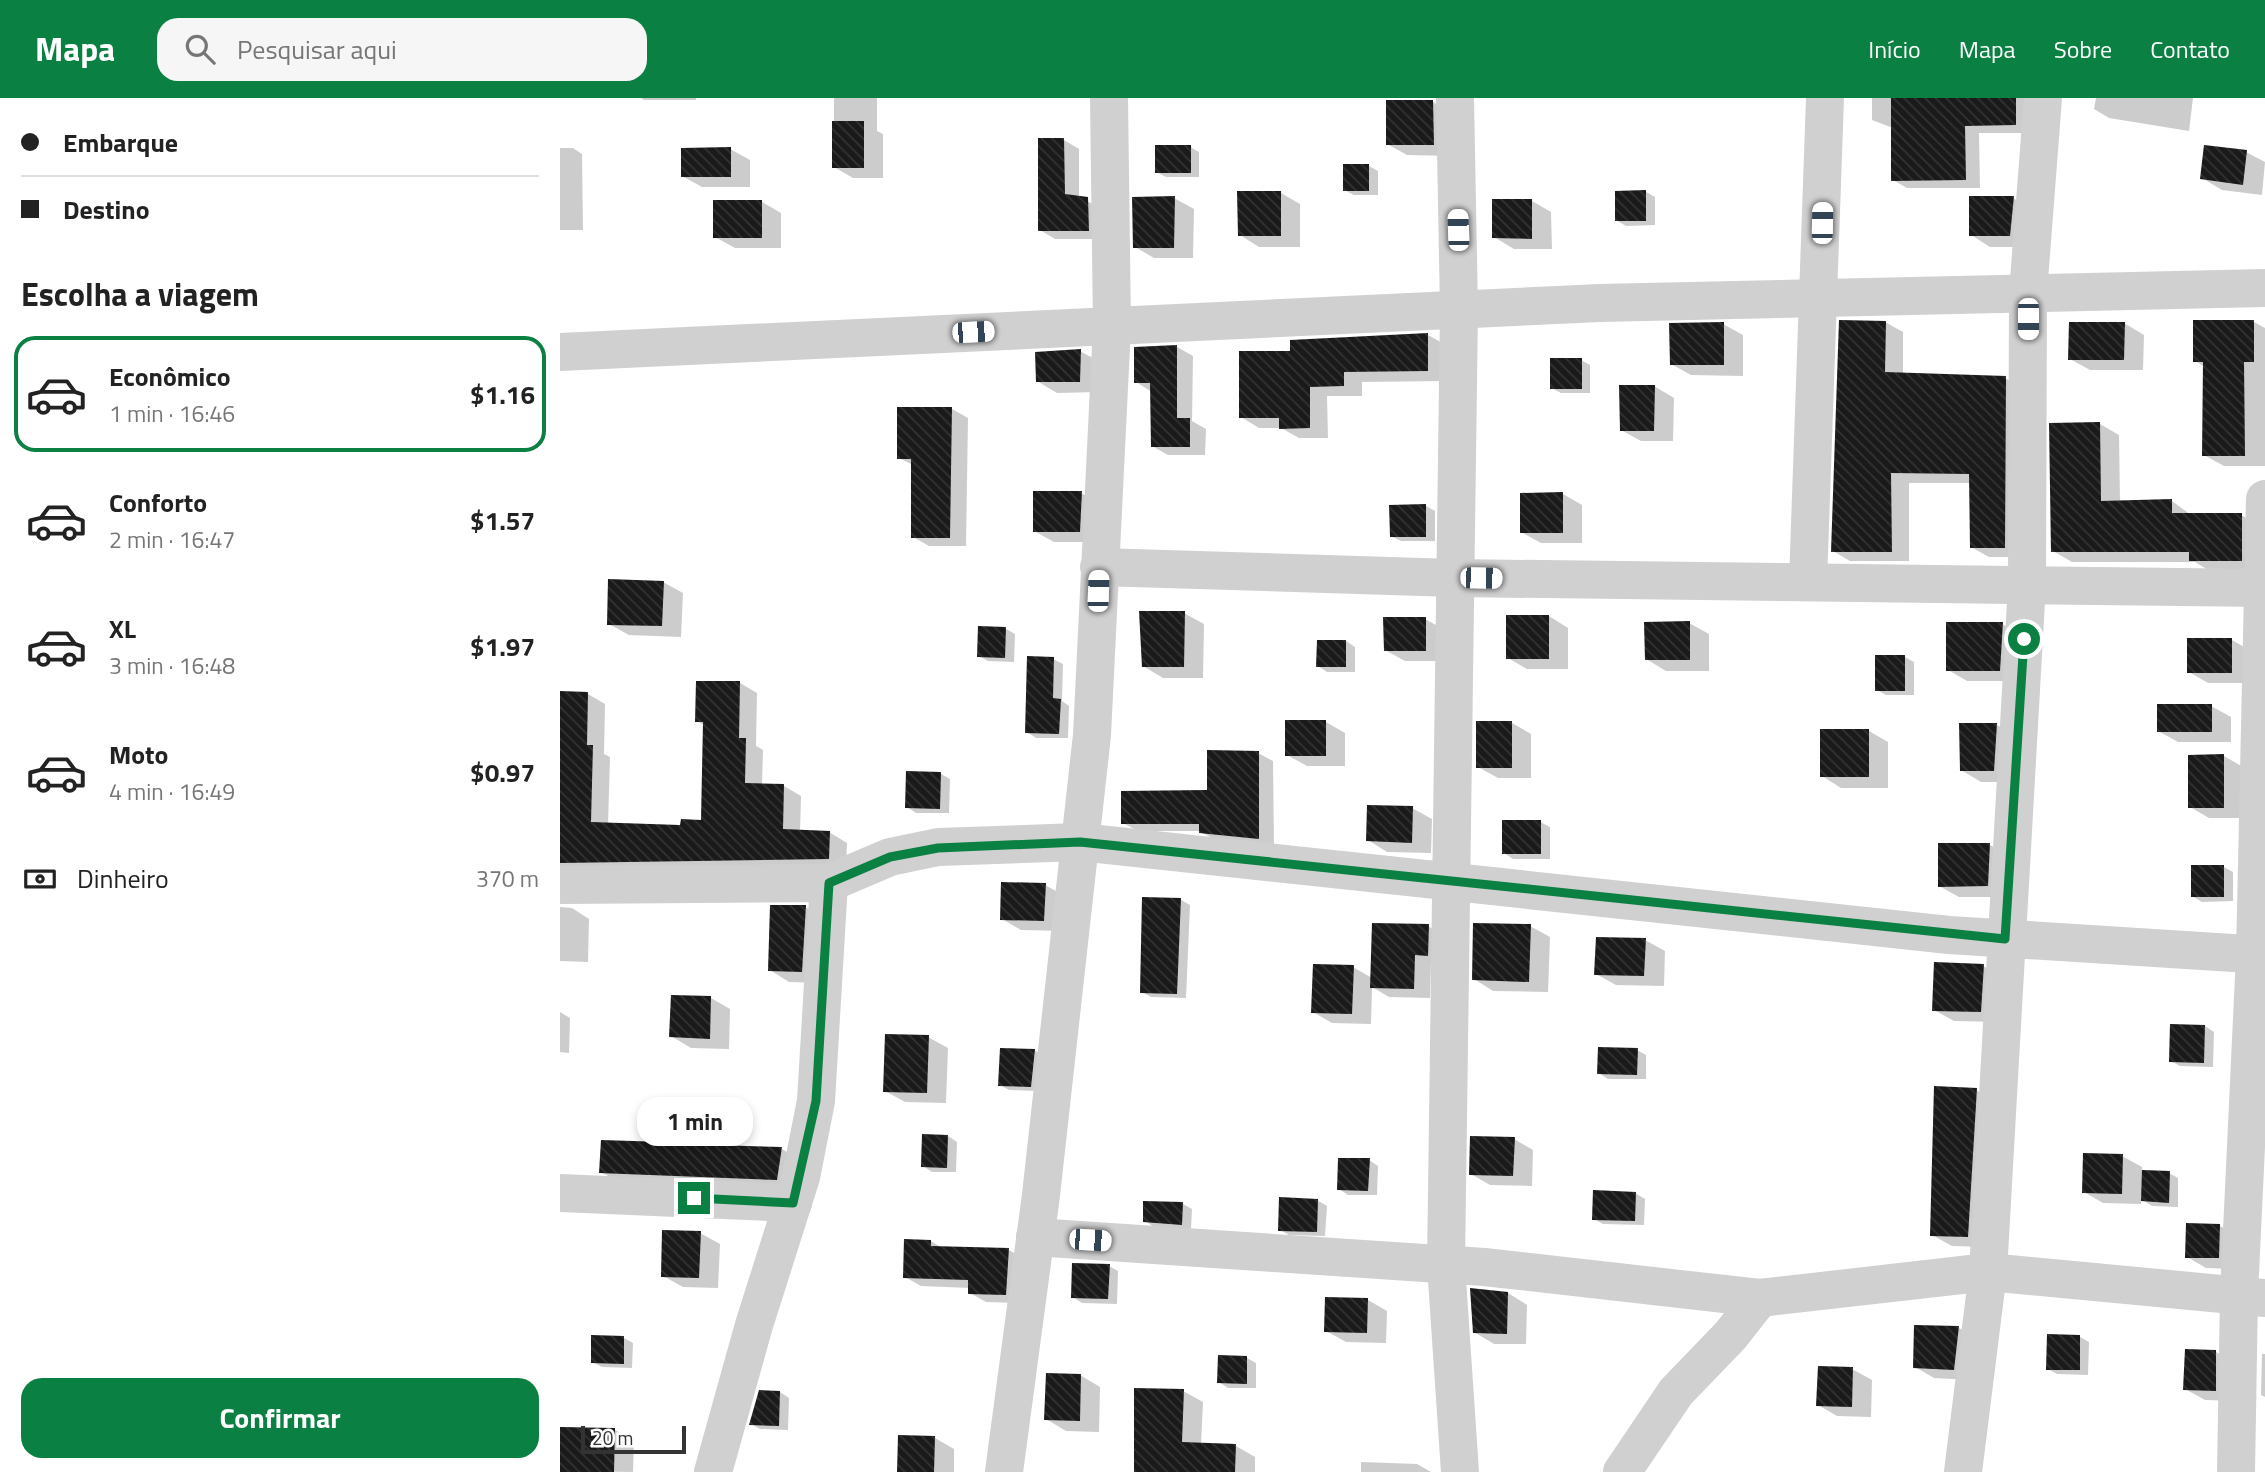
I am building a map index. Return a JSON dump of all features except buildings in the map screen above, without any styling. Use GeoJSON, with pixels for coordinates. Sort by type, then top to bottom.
{"type":"FeatureCollection","features":[{"type":"Feature","properties":{"kind":"street"},"geometry":{"type":"LineString","coordinates":[[1004,1472],[1035,1237],[1092,735],[1112,326],[1109,98]]}},
{"type":"Feature","properties":{"kind":"street"},"geometry":{"type":"LineString","coordinates":[[1455,98],[1459,310],[1446,1265],[1460,1472]]}},
{"type":"Feature","properties":{"kind":"street"},"geometry":{"type":"LineString","coordinates":[[1808,582],[1821,298],[1825,98]]}},
{"type":"Feature","properties":{"kind":"street"},"geometry":{"type":"LineString","coordinates":[[1964,1472],[1988,1272],[2005,939],[2028,584],[2028,293],[2043,98]]}},
{"type":"Feature","properties":{"kind":"street"},"geometry":{"type":"LineString","coordinates":[[560,352],[1459,310],[1821,298],[2265,289]]}},
{"type":"Feature","properties":{"kind":"street"},"geometry":{"type":"LineString","coordinates":[[2236,1472],[2252,1296],[2260,955],[2265,499]]}},
{"type":"Feature","properties":{"kind":"street"},"geometry":{"type":"LineString","coordinates":[[1099,567],[1454,578],[2263,588]]}},
{"type":"Feature","properties":{"kind":"street"},"geometry":{"type":"LineString","coordinates":[[560,885],[829,883],[890,857],[938,848],[1080,842],[2005,939],[2260,955]]}},
{"type":"Feature","properties":{"kind":"street"},"geometry":{"type":"LineString","coordinates":[[713,1472],[754,1325],[793,1203],[816,1101],[829,883]]}},
{"type":"Feature","properties":{"kind":"street"},"geometry":{"type":"LineString","coordinates":[[560,1193],[793,1203]]}},
{"type":"Feature","properties":{"kind":"street"},"geometry":{"type":"LineString","coordinates":[[1035,1237],[1446,1265],[1760,1298],[1988,1272],[2252,1296]]}},
{"type":"Feature","properties":{"kind":"street"},"geometry":{"type":"LineString","coordinates":[[1622,1472],[1676,1392],[1730,1336],[1760,1298]]}},
{"type":"Feature","properties":{"kind":"route"},"geometry":{"type":"LineString","coordinates":[[694,1198],[793,1203],[816,1101],[829,883],[856,874],[890,857],[938,848],[1080,842],[2005,939],[2024,639]]}}]}
